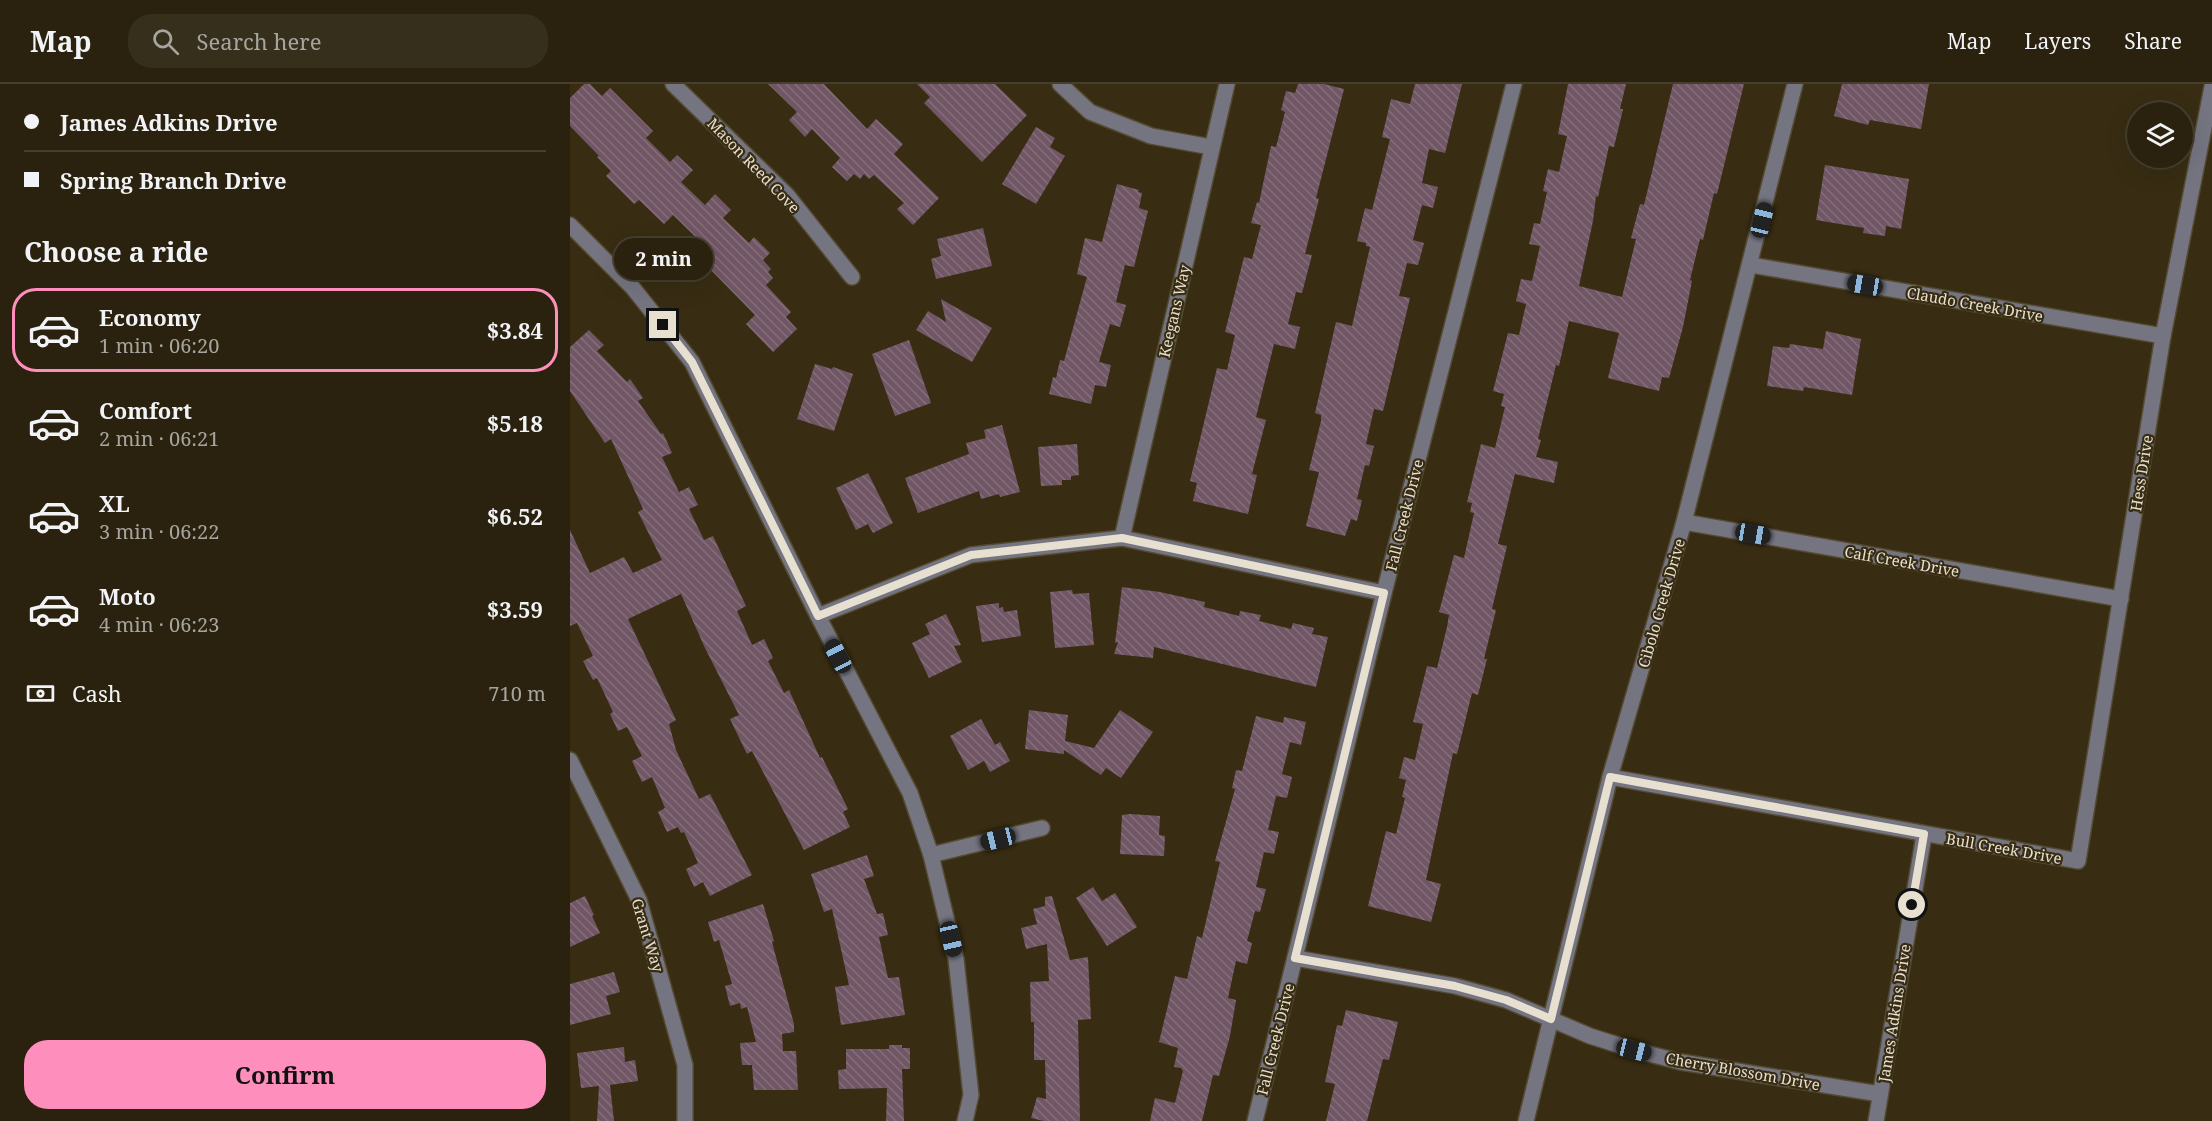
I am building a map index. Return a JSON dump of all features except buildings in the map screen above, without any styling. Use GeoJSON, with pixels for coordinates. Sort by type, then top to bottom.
{"type":"FeatureCollection","features":[{"type":"Feature","properties":{"kind":"street","name":"Mason Reed Cove"},"geometry":{"type":"LineString","coordinates":[[673,84],[787,195],[852,277]]}},
{"type":"Feature","properties":{"kind":"street"},"geometry":{"type":"LineString","coordinates":[[1060,84],[1090,112],[1151,136],[1211,147]]}},
{"type":"Feature","properties":{"kind":"street","name":"Keegans Way"},"geometry":{"type":"LineString","coordinates":[[1122,538],[1227,84]]}},
{"type":"Feature","properties":{"kind":"street","name":"Fall Creek Drive"},"geometry":{"type":"LineString","coordinates":[[1255,1121],[1384,593],[1514,84]]}},
{"type":"Feature","properties":{"kind":"street","name":"Cibolo Creek Drive"},"geometry":{"type":"LineString","coordinates":[[1526,1121],[1610,777],[1684,522],[1751,265],[1795,84]]}},
{"type":"Feature","properties":{"kind":"street","name":"Hess Drive"},"geometry":{"type":"LineString","coordinates":[[2078,861],[2163,336],[2212,87]]}},
{"type":"Feature","properties":{"kind":"street"},"geometry":{"type":"LineString","coordinates":[[570,225],[633,288],[692,362],[818,616],[910,793],[932,855],[956,959],[971,1095],[965,1121]]}},
{"type":"Feature","properties":{"kind":"street","name":"Claudo Creek Drive"},"geometry":{"type":"LineString","coordinates":[[1751,265],[2163,336]]}},
{"type":"Feature","properties":{"kind":"street","name":"Calf Creek Drive"},"geometry":{"type":"LineString","coordinates":[[1684,522],[2121,599]]}},
{"type":"Feature","properties":{"kind":"street"},"geometry":{"type":"LineString","coordinates":[[818,616],[971,555],[1122,538],[1384,593]]}},
{"type":"Feature","properties":{"kind":"street","name":"Grant Way"},"geometry":{"type":"LineString","coordinates":[[570,760],[639,900],[685,1065],[685,1121]]}},
{"type":"Feature","properties":{"kind":"street","name":"Bull Creek Drive"},"geometry":{"type":"LineString","coordinates":[[1610,777],[2078,861]]}},
{"type":"Feature","properties":{"kind":"street"},"geometry":{"type":"LineString","coordinates":[[932,855],[1042,828]]}},
{"type":"Feature","properties":{"kind":"street","name":"James Adkins Drive"},"geometry":{"type":"LineString","coordinates":[[1876,1121],[1924,834]]}},
{"type":"Feature","properties":{"kind":"street","name":"Cherry Blossom Drive"},"geometry":{"type":"LineString","coordinates":[[1295,958],[1455,986],[1506,1000],[1601,1040],[1681,1062],[1880,1094]]}},
{"type":"Feature","properties":{"kind":"route"},"geometry":{"type":"LineString","coordinates":[[663,325],[692,362],[818,616],[971,555],[1122,538],[1384,593],[1295,958],[1455,986],[1506,1000],[1551,1019],[1610,777],[1924,834],[1912,905]]}}]}
